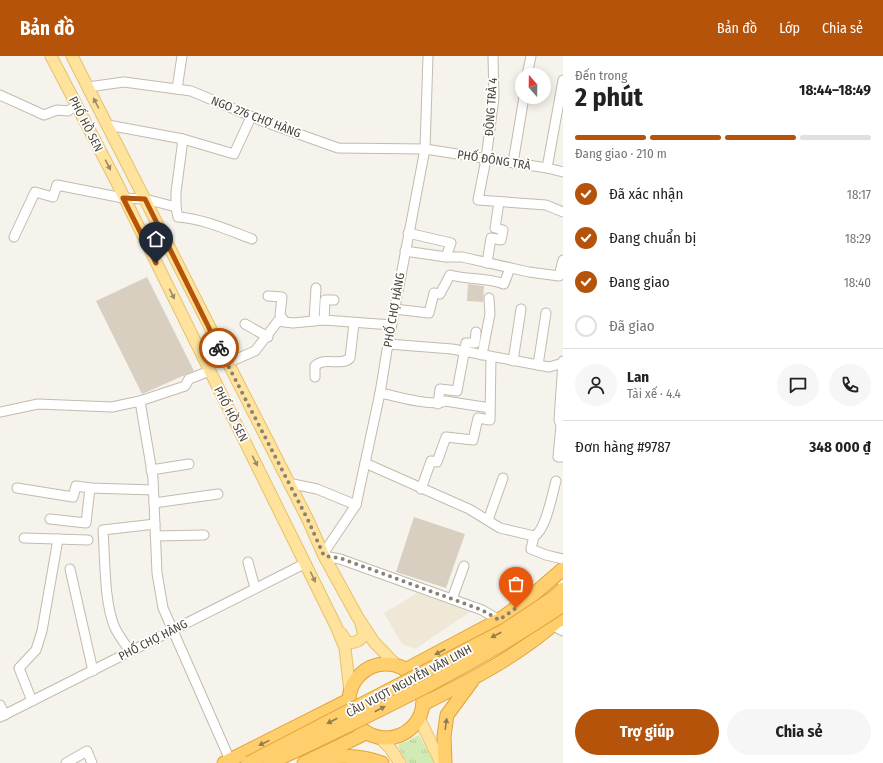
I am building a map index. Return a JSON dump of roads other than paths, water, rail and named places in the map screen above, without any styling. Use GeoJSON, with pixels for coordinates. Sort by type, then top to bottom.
{"type":"FeatureCollection","features":[{"type":"Feature","properties":{"kind":"highway"},"geometry":{"type":"LineString","coordinates":[[402,668],[499,620],[527,600],[563,570]]}},
{"type":"Feature","properties":{"kind":"highway","name":"CẦU VƯỢT NGUYỄN VĂN LINH"},"geometry":{"type":"LineString","coordinates":[[249,763],[505,630],[553,598],[563,589]]}},
{"type":"Feature","properties":{"kind":"highway","name":"CẦU VƯỢT NGUYỄN VĂN LINH"},"geometry":{"type":"LineString","coordinates":[[270,763],[443,677],[509,640],[563,605]]}},
{"type":"Feature","properties":{"kind":"highway"},"geometry":{"type":"LineString","coordinates":[[423,704],[472,680],[558,629],[563,616]]}},
{"type":"Feature","properties":{"kind":"highway"},"geometry":{"type":"LineString","coordinates":[[465,638],[459,647],[459,651],[466,668],[473,673],[486,671]]}},
{"type":"Feature","properties":{"kind":"highway"},"geometry":{"type":"LineString","coordinates":[[227,761],[283,734],[350,696],[360,676],[368,669],[378,666],[388,665],[402,668],[413,676],[419,684],[423,704],[419,718],[406,732],[397,736],[380,738],[366,732],[353,718],[350,696]]}},
{"type":"Feature","properties":{"kind":"highway"},"geometry":{"type":"LineString","coordinates":[[445,763],[444,736],[447,715],[472,680]]}},
{"type":"Feature","properties":{"kind":"highway"},"geometry":{"type":"LineString","coordinates":[[307,762],[366,732]]}},
{"type":"Feature","properties":{"kind":"highway"},"geometry":{"type":"LineString","coordinates":[[283,734],[291,733],[298,736],[304,742],[307,749],[307,762]]}},
{"type":"Feature","properties":{"kind":"highway"},"geometry":{"type":"LineString","coordinates":[[307,762],[348,755],[368,758],[382,763]]}},
{"type":"Feature","properties":{"kind":"main road","name":"PHỐ HỒ SEN"},"geometry":{"type":"LineString","coordinates":[[51,56],[116,181],[123,198],[306,563],[336,626],[345,648],[350,696]]}},
{"type":"Feature","properties":{"kind":"main road","name":"PHỐ HỒ SEN"},"geometry":{"type":"LineString","coordinates":[[72,56],[324,555],[357,616],[374,642],[402,668]]}},
{"type":"Feature","properties":{"kind":"main road"},"geometry":{"type":"LineString","coordinates":[[116,181],[131,172]]}},
{"type":"Feature","properties":{"kind":"main road"},"geometry":{"type":"LineString","coordinates":[[336,626],[347,642],[356,642],[364,635],[357,616]]}},
{"type":"Feature","properties":{"kind":"main road"},"geometry":{"type":"LineString","coordinates":[[419,718],[441,763]]}},
{"type":"Feature","properties":{"kind":"main road"},"geometry":{"type":"LineString","coordinates":[[380,738],[390,748],[400,763]]}},
{"type":"Feature","properties":{"kind":"street"},"geometry":{"type":"LineString","coordinates":[[177,89],[182,56]]}},
{"type":"Feature","properties":{"kind":"street","name":"PHỐ CHỢ HÀNG"},"geometry":{"type":"LineString","coordinates":[[324,555],[356,505],[380,393],[408,233],[425,149],[428,56]]}},
{"type":"Feature","properties":{"kind":"street","name":"ĐÔNG TRÀ 4"},"geometry":{"type":"LineString","coordinates":[[493,56],[494,97],[486,159],[478,200],[499,202]]}},
{"type":"Feature","properties":{"kind":"street"},"geometry":{"type":"LineString","coordinates":[[528,68],[531,56]]}},
{"type":"Feature","properties":{"kind":"street"},"geometry":{"type":"LineString","coordinates":[[548,168],[563,80]]}},
{"type":"Feature","properties":{"kind":"street","name":"NGO 276 CHỢ HÀNG"},"geometry":{"type":"LineString","coordinates":[[88,87],[124,82],[191,91],[252,117],[338,148],[425,149]]}},
{"type":"Feature","properties":{"kind":"street"},"geometry":{"type":"LineString","coordinates":[[0,95],[44,115],[57,110],[68,111],[77,105]]}},
{"type":"Feature","properties":{"kind":"street"},"geometry":{"type":"LineString","coordinates":[[513,163],[523,104]]}},
{"type":"Feature","properties":{"kind":"street"},"geometry":{"type":"LineString","coordinates":[[108,125],[183,139],[234,154],[252,117]]}},
{"type":"Feature","properties":{"kind":"street"},"geometry":{"type":"LineString","coordinates":[[183,139],[176,192],[178,217],[194,218],[252,239]]}},
{"type":"Feature","properties":{"kind":"street","name":"PHỐ ĐÔNG TRÀ"},"geometry":{"type":"LineString","coordinates":[[425,149],[548,168],[563,172]]}},
{"type":"Feature","properties":{"kind":"street"},"geometry":{"type":"LineString","coordinates":[[14,237],[35,192],[53,197],[57,185],[123,198],[145,199],[176,207]]}},
{"type":"Feature","properties":{"kind":"street"},"geometry":{"type":"LineString","coordinates":[[487,263],[491,238],[501,240],[504,230],[495,228],[499,202],[546,205],[563,212]]}},
{"type":"Feature","properties":{"kind":"street"},"geometry":{"type":"LineString","coordinates":[[408,233],[451,243],[446,257]]}},
{"type":"Feature","properties":{"kind":"street"},"geometry":{"type":"LineString","coordinates":[[405,251],[446,257],[462,257],[510,268],[559,276],[563,260]]}},
{"type":"Feature","properties":{"kind":"street"},"geometry":{"type":"LineString","coordinates":[[394,309],[429,313],[434,293],[440,294],[450,275],[461,278],[489,279],[504,284],[510,268]]}},
{"type":"Feature","properties":{"kind":"street"},"geometry":{"type":"LineString","coordinates":[[316,288],[319,320]]}},
{"type":"Feature","properties":{"kind":"street"},"geometry":{"type":"LineString","coordinates":[[268,296],[282,297],[280,315],[284,322]]}},
{"type":"Feature","properties":{"kind":"street"},"geometry":{"type":"LineString","coordinates":[[421,489],[431,461],[437,462],[446,437],[473,440],[478,418],[490,420],[486,356],[490,314],[489,298]]}},
{"type":"Feature","properties":{"kind":"street"},"geometry":{"type":"LineString","coordinates":[[319,320],[325,300],[334,300]]}},
{"type":"Feature","properties":{"kind":"street"},"geometry":{"type":"LineString","coordinates":[[513,361],[521,308]]}},
{"type":"Feature","properties":{"kind":"street"},"geometry":{"type":"LineString","coordinates":[[538,365],[546,313]]}},
{"type":"Feature","properties":{"kind":"street"},"geometry":{"type":"LineString","coordinates":[[227,363],[254,351],[268,336],[278,321],[319,320],[392,325]]}},
{"type":"Feature","properties":{"kind":"street"},"geometry":{"type":"LineString","coordinates":[[315,377],[315,366],[320,362],[343,361],[350,358],[354,323]]}},
{"type":"Feature","properties":{"kind":"street"},"geometry":{"type":"LineString","coordinates":[[245,324],[268,336]]}},
{"type":"Feature","properties":{"kind":"street"},"geometry":{"type":"LineString","coordinates":[[438,404],[440,389],[457,391],[466,343],[475,343],[476,332]]}},
{"type":"Feature","properties":{"kind":"street"},"geometry":{"type":"LineString","coordinates":[[388,344],[464,352],[549,367],[563,363],[562,422],[558,457],[563,457]]}},
{"type":"Feature","properties":{"kind":"street"},"geometry":{"type":"LineString","coordinates":[[0,412],[38,404],[112,407],[140,401],[185,386],[189,379],[210,371]]}},
{"type":"Feature","properties":{"kind":"street"},"geometry":{"type":"LineString","coordinates":[[380,393],[438,404],[445,401],[490,408]]}},
{"type":"Feature","properties":{"kind":"street"},"geometry":{"type":"LineString","coordinates":[[140,401],[151,470],[157,573],[163,608],[227,761]]}},
{"type":"Feature","properties":{"kind":"street"},"geometry":{"type":"LineString","coordinates":[[365,463],[469,509],[500,528],[534,536]]}},
{"type":"Feature","properties":{"kind":"street"},"geometry":{"type":"LineString","coordinates":[[151,470],[189,464]]}},
{"type":"Feature","properties":{"kind":"street"},"geometry":{"type":"LineString","coordinates":[[488,520],[503,478]]}},
{"type":"Feature","properties":{"kind":"street"},"geometry":{"type":"LineString","coordinates":[[556,481],[543,525],[540,532],[534,536],[531,549],[546,555],[563,558]]}},
{"type":"Feature","properties":{"kind":"street"},"geometry":{"type":"LineString","coordinates":[[288,483],[317,489],[356,505]]}},
{"type":"Feature","properties":{"kind":"street"},"geometry":{"type":"LineString","coordinates":[[17,488],[74,497],[76,486],[90,488],[153,490]]}},
{"type":"Feature","properties":{"kind":"street"},"geometry":{"type":"LineString","coordinates":[[50,519],[86,523],[90,488]]}},
{"type":"Feature","properties":{"kind":"street"},"geometry":{"type":"LineString","coordinates":[[154,503],[218,494]]}},
{"type":"Feature","properties":{"kind":"street"},"geometry":{"type":"LineString","coordinates":[[130,652],[114,627],[111,614],[103,530],[155,524]]}},
{"type":"Feature","properties":{"kind":"street"},"geometry":{"type":"LineString","coordinates":[[155,536],[204,534]]}},
{"type":"Feature","properties":{"kind":"street"},"geometry":{"type":"LineString","coordinates":[[24,538],[88,540]]}},
{"type":"Feature","properties":{"kind":"street"},"geometry":{"type":"LineString","coordinates":[[32,701],[18,668],[36,650],[42,631],[58,539]]}},
{"type":"Feature","properties":{"kind":"street"},"geometry":{"type":"LineString","coordinates":[[324,555],[340,558],[452,598],[482,610],[499,620]]}},
{"type":"Feature","properties":{"kind":"street"},"geometry":{"type":"LineString","coordinates":[[248,562],[255,588]]}},
{"type":"Feature","properties":{"kind":"street","name":"PHỐ CHỢ HÀNG"},"geometry":{"type":"LineString","coordinates":[[2,716],[306,563]]}},
{"type":"Feature","properties":{"kind":"street"},"geometry":{"type":"LineString","coordinates":[[452,598],[464,566]]}},
{"type":"Feature","properties":{"kind":"street"},"geometry":{"type":"LineString","coordinates":[[70,569],[93,671]]}},
{"type":"Feature","properties":{"kind":"street"},"geometry":{"type":"LineString","coordinates":[[0,705],[2,716]]}},
{"type":"Feature","properties":{"kind":"street"},"geometry":{"type":"LineString","coordinates":[[66,763],[87,751],[92,763]]}}]}
